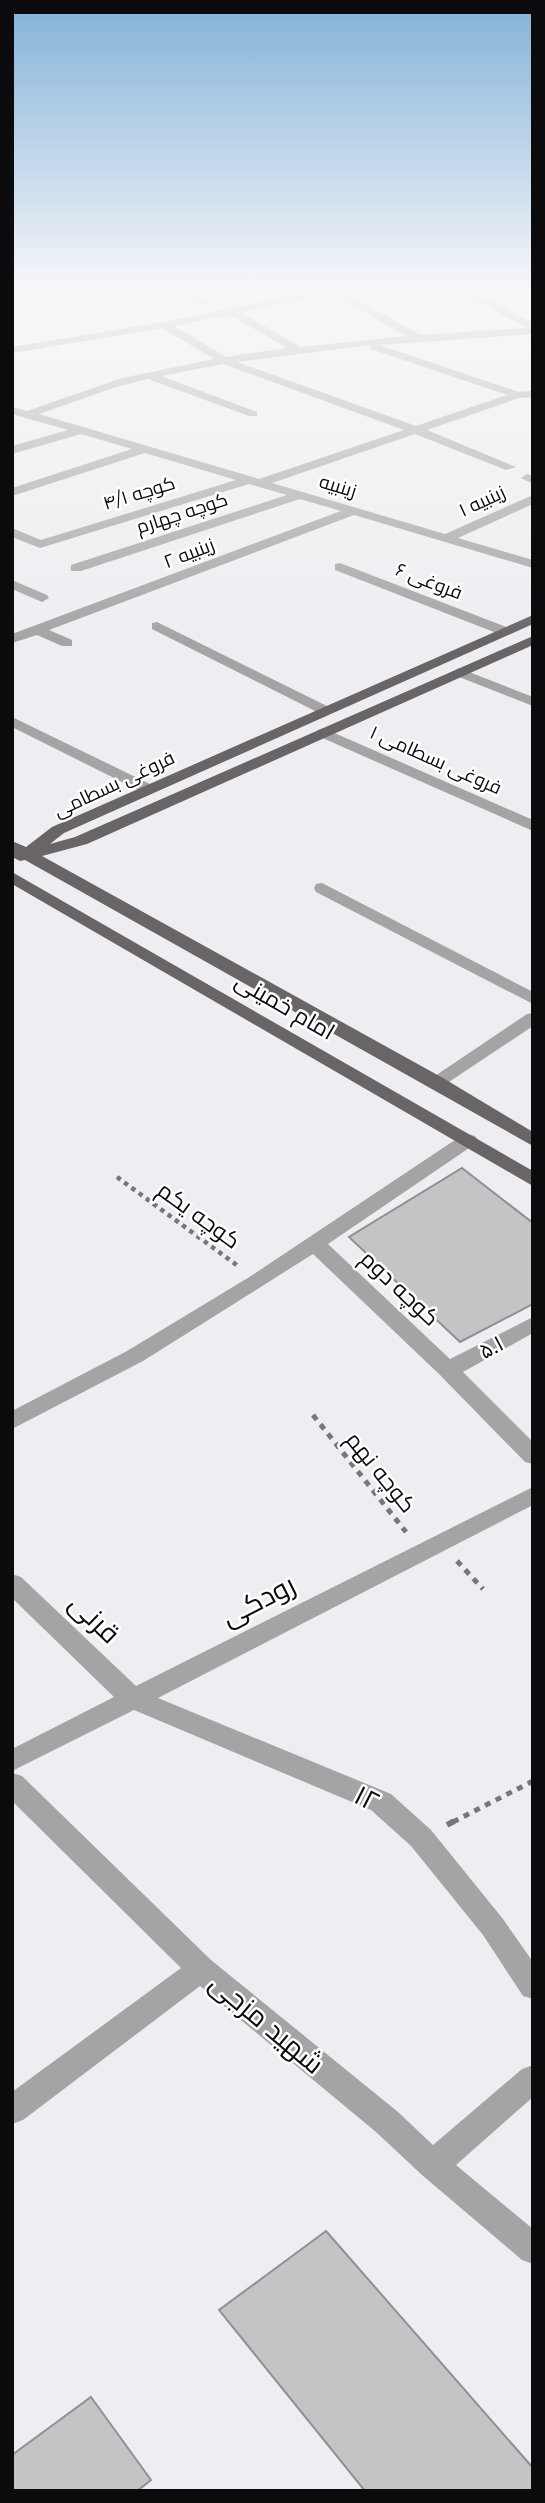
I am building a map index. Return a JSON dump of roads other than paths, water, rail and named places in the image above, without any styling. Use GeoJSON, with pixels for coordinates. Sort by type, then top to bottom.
{"type":"FeatureCollection","features":[{"type":"Feature","properties":{"kind":"main road","name":"فروغی بسطامی"},"geometry":{"type":"LineString","coordinates":[[17,853],[58,830],[148,789],[533,619]]}},
{"type":"Feature","properties":{"kind":"main road","name":"فروغی بسطامی"},"geometry":{"type":"LineString","coordinates":[[17,853],[81,841],[533,639]]}},
{"type":"Feature","properties":{"kind":"main road","name":"امام خمینی"},"geometry":{"type":"LineString","coordinates":[[17,853],[436,1082],[533,1140]]}},
{"type":"Feature","properties":{"kind":"main road","name":"امام خمینی"},"geometry":{"type":"LineString","coordinates":[[12,877],[533,1180]]}},
{"type":"Feature","properties":{"kind":"street"},"geometry":{"type":"LineString","coordinates":[[28,414],[50,407]]}},
{"type":"Feature","properties":{"kind":"street"},"geometry":{"type":"LineString","coordinates":[[232,407],[253,414]]}},
{"type":"Feature","properties":{"kind":"street"},"geometry":{"type":"LineString","coordinates":[[351,407],[510,467]]}},
{"type":"Feature","properties":{"kind":"street","name":"کوچه ۴/۱"},"geometry":{"type":"LineString","coordinates":[[12,532],[40,544],[254,481],[484,407]]}},
{"type":"Feature","properties":{"kind":"street","name":"زینبیه"},"geometry":{"type":"LineString","coordinates":[[12,410],[533,564]]}},
{"type":"Feature","properties":{"kind":"street"},"geometry":{"type":"LineString","coordinates":[[12,450],[83,430]]}},
{"type":"Feature","properties":{"kind":"street"},"geometry":{"type":"LineString","coordinates":[[12,492],[146,449]]}},
{"type":"Feature","properties":{"kind":"street","name":"کوچه چهارم"},"geometry":{"type":"LineString","coordinates":[[76,568],[300,495]]}},
{"type":"Feature","properties":{"kind":"street","name":"زینبیه ۱"},"geometry":{"type":"LineString","coordinates":[[447,538],[533,499]]}},
{"type":"Feature","properties":{"kind":"street","name":"زینبیه ۲"},"geometry":{"type":"LineString","coordinates":[[12,639],[353,511]]}},
{"type":"Feature","properties":{"kind":"street","name":"فروغی ۶"},"geometry":{"type":"LineString","coordinates":[[340,567],[504,631]]}},
{"type":"Feature","properties":{"kind":"street"},"geometry":{"type":"LineString","coordinates":[[12,584],[41,598]]}},
{"type":"Feature","properties":{"kind":"street"},"geometry":{"type":"LineString","coordinates":[[157,626],[326,711]]}},
{"type":"Feature","properties":{"kind":"street"},"geometry":{"type":"LineString","coordinates":[[38,630],[67,643]]}},
{"type":"Feature","properties":{"kind":"street"},"geometry":{"type":"LineString","coordinates":[[459,672],[533,702]]}},
{"type":"Feature","properties":{"kind":"street"},"geometry":{"type":"LineString","coordinates":[[12,721],[148,789]]}},
{"type":"Feature","properties":{"kind":"street","name":"فروغی بسطامی ۱"},"geometry":{"type":"LineString","coordinates":[[323,733],[533,826]]}},
{"type":"Feature","properties":{"kind":"street"},"geometry":{"type":"LineString","coordinates":[[322,888],[533,999]]}},
{"type":"Feature","properties":{"kind":"street"},"geometry":{"type":"LineString","coordinates":[[436,1082],[533,1018]]}},
{"type":"Feature","properties":{"kind":"street"},"geometry":{"type":"LineString","coordinates":[[12,1421],[135,1356],[259,1281],[468,1140]]}},
{"type":"Feature","properties":{"kind":"street","name":"کوچه دوم"},"geometry":{"type":"LineString","coordinates":[[315,1244],[448,1370],[533,1456]]}},
{"type":"Feature","properties":{"kind":"street","name":"۵.۱"},"geometry":{"type":"LineString","coordinates":[[448,1370],[533,1324]]}},
{"type":"Feature","properties":{"kind":"street","name":"رودکی"},"geometry":{"type":"LineString","coordinates":[[12,1761],[533,1495]]}},
{"type":"Feature","properties":{"kind":"street","name":"قرنی"},"geometry":{"type":"LineString","coordinates":[[12,1583],[133,1699]]}},
{"type":"Feature","properties":{"kind":"street","name":"۱۲"},"geometry":{"type":"LineString","coordinates":[[133,1699],[381,1802],[421,1838],[493,1927],[533,1987]]}},
{"type":"Feature","properties":{"kind":"street","name":"شهید مزجی"},"geometry":{"type":"LineString","coordinates":[[12,1784],[201,1969],[387,2122],[433,2165],[533,2249]]}},
{"type":"Feature","properties":{"kind":"street"},"geometry":{"type":"LineString","coordinates":[[12,2110],[201,1969]]}},
{"type":"Feature","properties":{"kind":"street"},"geometry":{"type":"LineString","coordinates":[[433,2165],[533,2078]]}}]}
